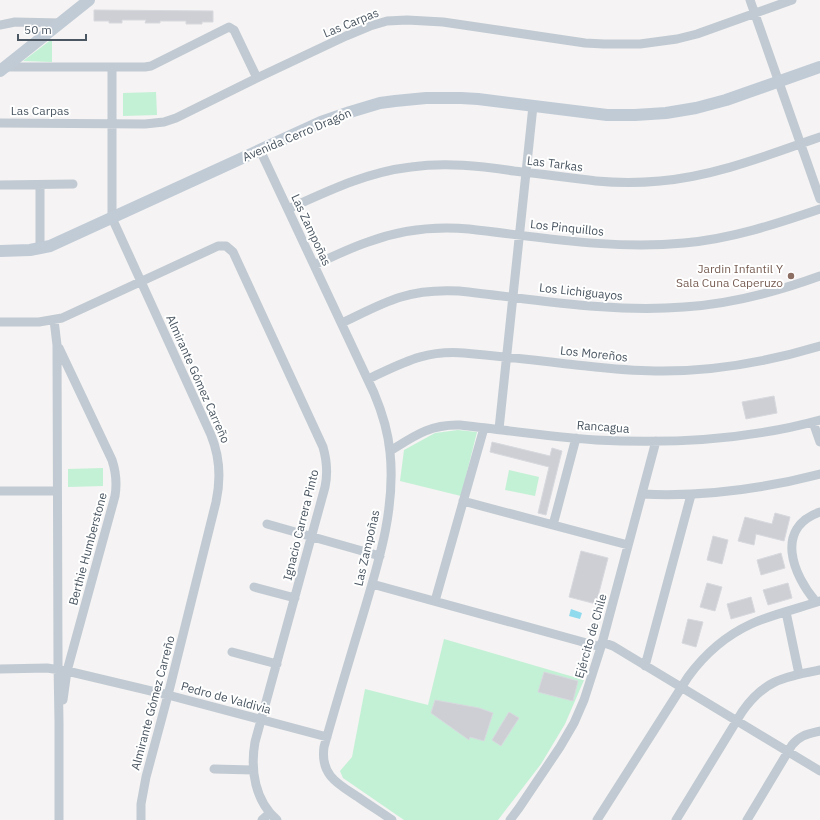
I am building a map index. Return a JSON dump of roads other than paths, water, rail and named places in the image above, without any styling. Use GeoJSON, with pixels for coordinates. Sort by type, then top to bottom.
{"type":"FeatureCollection","features":[{"type":"Feature","properties":{"kind":"street"},"geometry":{"type":"LineString","coordinates":[[2,69],[89,0]]}},
{"type":"Feature","properties":{"kind":"street"},"geometry":{"type":"LineString","coordinates":[[750,0],[820,199]]}},
{"type":"Feature","properties":{"kind":"street","name":"Las Carpas"},"geometry":{"type":"LineString","coordinates":[[0,123],[145,124],[164,122],[176,118],[257,78],[359,31],[387,21],[430,21],[585,43],[640,44],[677,39],[697,34],[792,0]]}},
{"type":"Feature","properties":{"kind":"street"},"geometry":{"type":"LineString","coordinates":[[0,25],[15,22],[60,23]]}},
{"type":"Feature","properties":{"kind":"street"},"geometry":{"type":"LineString","coordinates":[[2,69],[151,66],[229,27],[234,30],[257,78]]}},
{"type":"Feature","properties":{"kind":"street","name":"Almirante Gómez Carreño"},"geometry":{"type":"LineString","coordinates":[[112,67],[112,218],[211,435],[217,453],[219,471],[218,492],[168,695],[144,783],[141,804],[141,820]]}},
{"type":"Feature","properties":{"kind":"street","name":"Avenida Cerro Dragón"},"geometry":{"type":"LineString","coordinates":[[0,251],[40,249],[59,242],[321,122],[365,107],[395,101],[426,98],[461,98],[607,115],[650,115],[681,111],[711,104],[820,67]]}},
{"type":"Feature","properties":{"kind":"street"},"geometry":{"type":"LineString","coordinates":[[499,429],[533,106]]}},
{"type":"Feature","properties":{"kind":"street","name":"Las Tarkas"},"geometry":{"type":"LineString","coordinates":[[288,209],[350,182],[379,173],[410,167],[455,164],[613,182],[662,181],[692,176],[729,167],[820,137]]}},
{"type":"Feature","properties":{"kind":"street","name":"Las Zampoñas"},"geometry":{"type":"LineString","coordinates":[[260,150],[368,379],[384,421],[390,451],[390,504],[384,541],[324,747],[323,758],[329,775],[339,785],[392,820]]}},
{"type":"Feature","properties":{"kind":"street"},"geometry":{"type":"LineString","coordinates":[[0,185],[73,184]]}},
{"type":"Feature","properties":{"kind":"street"},"geometry":{"type":"LineString","coordinates":[[40,185],[40,249]]}},
{"type":"Feature","properties":{"kind":"street","name":"Los Pinquillos"},"geometry":{"type":"LineString","coordinates":[[314,265],[369,242],[390,235],[414,230],[455,228],[614,245],[660,245],[717,238],[759,229],[820,209]]}},
{"type":"Feature","properties":{"kind":"street","name":"Ignacio Carrera Pinto"},"geometry":{"type":"LineString","coordinates":[[141,282],[218,246],[226,246],[233,252],[326,455],[326,479],[254,752],[253,770],[258,792],[265,806],[277,820]]}},
{"type":"Feature","properties":{"kind":"street","name":"Los Lichiguayos"},"geometry":{"type":"LineString","coordinates":[[342,323],[389,301],[412,294],[442,290],[513,296],[612,308],[660,308],[726,302],[764,294],[820,276]]}},
{"type":"Feature","properties":{"kind":"street"},"geometry":{"type":"LineString","coordinates":[[0,322],[39,322],[54,320],[70,315],[141,282]]}},
{"type":"Feature","properties":{"kind":"street","name":"Berthie Humberstone"},"geometry":{"type":"LineString","coordinates":[[54,320],[57,345],[58,669],[60,722],[59,820]]}},
{"type":"Feature","properties":{"kind":"street","name":"Berthie Humberstone"},"geometry":{"type":"LineString","coordinates":[[57,345],[112,460],[116,482],[115,496],[67,671],[60,722]]}},
{"type":"Feature","properties":{"kind":"street","name":"Los Moreños"},"geometry":{"type":"LineString","coordinates":[[368,379],[423,355],[454,352],[632,370],[681,371],[758,362],[820,346]]}},
{"type":"Feature","properties":{"kind":"street"},"geometry":{"type":"LineString","coordinates":[[817,421],[820,442]]}},
{"type":"Feature","properties":{"kind":"street","name":"Rancagua"},"geometry":{"type":"LineString","coordinates":[[390,451],[419,433],[446,425],[499,429],[576,438],[656,441],[697,440],[739,436],[817,421]]}},
{"type":"Feature","properties":{"kind":"street"},"geometry":{"type":"LineString","coordinates":[[435,601],[484,428]]}},
{"type":"Feature","properties":{"kind":"street"},"geometry":{"type":"LineString","coordinates":[[553,525],[576,438]]}},
{"type":"Feature","properties":{"kind":"street","name":"Ejército de Chile"},"geometry":{"type":"LineString","coordinates":[[510,820],[574,723],[584,700],[601,644],[656,441]]}},
{"type":"Feature","properties":{"kind":"street"},"geometry":{"type":"LineString","coordinates":[[642,494],[668,496],[736,490],[820,474]]}},
{"type":"Feature","properties":{"kind":"street"},"geometry":{"type":"LineString","coordinates":[[0,491],[57,491]]}},
{"type":"Feature","properties":{"kind":"street"},"geometry":{"type":"LineString","coordinates":[[645,666],[691,495]]}},
{"type":"Feature","properties":{"kind":"street"},"geometry":{"type":"LineString","coordinates":[[463,502],[628,545]]}},
{"type":"Feature","properties":{"kind":"street"},"geometry":{"type":"LineString","coordinates":[[818,601],[809,594],[801,580],[792,554],[792,542],[800,524],[810,516],[820,512]]}},
{"type":"Feature","properties":{"kind":"street"},"geometry":{"type":"LineString","coordinates":[[267,524],[380,556]]}},
{"type":"Feature","properties":{"kind":"street"},"geometry":{"type":"LineString","coordinates":[[372,584],[613,646],[820,771]]}},
{"type":"Feature","properties":{"kind":"street"},"geometry":{"type":"LineString","coordinates":[[254,587],[295,598]]}},
{"type":"Feature","properties":{"kind":"street"},"geometry":{"type":"LineString","coordinates":[[597,820],[681,687],[704,657],[724,640],[749,625],[818,601]]}},
{"type":"Feature","properties":{"kind":"street"},"geometry":{"type":"LineString","coordinates":[[786,612],[799,674]]}},
{"type":"Feature","properties":{"kind":"street"},"geometry":{"type":"LineString","coordinates":[[232,652],[277,664]]}},
{"type":"Feature","properties":{"kind":"street","name":"Pedro de Valdivia"},"geometry":{"type":"LineString","coordinates":[[0,669],[58,669],[168,695],[327,737]]}},
{"type":"Feature","properties":{"kind":"street"},"geometry":{"type":"LineString","coordinates":[[676,820],[747,704],[762,690],[779,680],[820,670]]}},
{"type":"Feature","properties":{"kind":"street"},"geometry":{"type":"LineString","coordinates":[[747,820],[792,745],[805,734],[820,731]]}},
{"type":"Feature","properties":{"kind":"street"},"geometry":{"type":"LineString","coordinates":[[214,769],[253,770]]}},
{"type":"Feature","properties":{"kind":"street"},"geometry":{"type":"LineString","coordinates":[[262,820],[270,812]]}},
{"type":"Feature","properties":{"kind":"water"},"geometry":{"type":"Polygon","coordinates":[[[571,609],[582,613],[580,619],[569,616],[571,609]]]}},
{"type":"Feature","properties":{"kind":"place","name":"Jardin Infantil Y Sala Cuna Caperuzo"},"geometry":{"type":"Point","coordinates":[791,276]}}]}
